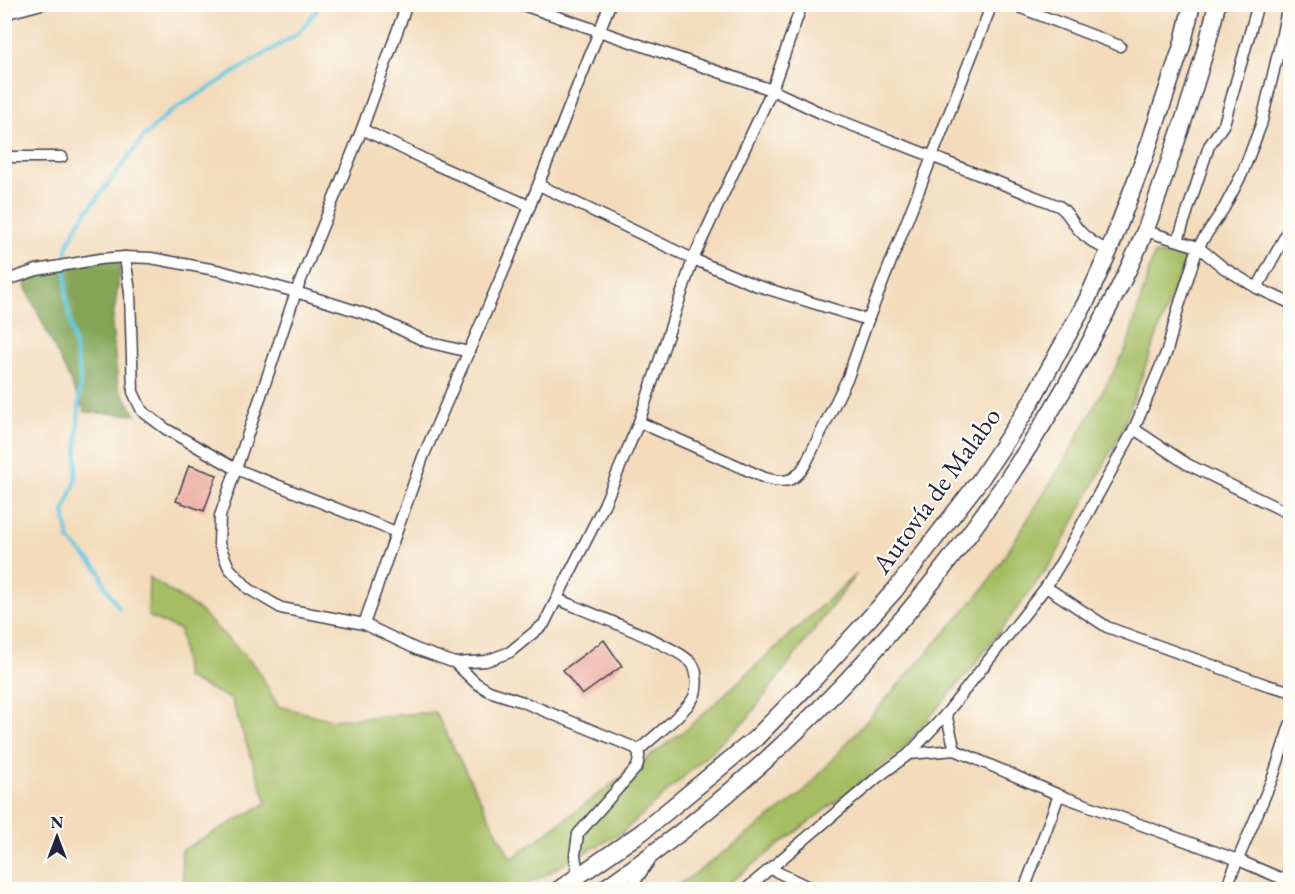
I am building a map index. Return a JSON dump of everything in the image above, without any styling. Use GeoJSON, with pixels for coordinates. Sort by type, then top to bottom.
{"type":"FeatureCollection","features":[{"type":"Feature","properties":{"kind":"highway","name":"Autovía de Malabo"},"geometry":{"type":"LineString","coordinates":[[558,890],[642,832],[756,738],[814,679],[895,590],[980,480],[1027,409],[1086,302],[1121,223],[1182,46],[1192,4]]}},
{"type":"Feature","properties":{"kind":"highway","name":"Autovía de Malabo"},"geometry":{"type":"LineString","coordinates":[[602,890],[654,854],[747,776],[831,697],[919,600],[1001,492],[1052,413],[1110,306],[1146,231],[1185,119],[1217,4]]}},
{"type":"Feature","properties":{"kind":"street"},"geometry":{"type":"LineString","coordinates":[[4,14],[42,4]]}},
{"type":"Feature","properties":{"kind":"street"},"geometry":{"type":"LineString","coordinates":[[407,4],[362,129],[296,292],[220,516],[219,544],[229,568],[249,589],[281,608],[364,624],[416,649],[455,663],[486,661],[510,652],[544,624],[604,505],[639,422],[693,259],[772,90],[802,4]]}},
{"type":"Feature","properties":{"kind":"street"},"geometry":{"type":"LineString","coordinates":[[520,4],[599,33],[772,90],[823,114],[1059,206],[1066,211],[1086,238],[1108,251]]}},
{"type":"Feature","properties":{"kind":"street"},"geometry":{"type":"LineString","coordinates":[[364,624],[423,457],[530,206],[610,4]]}},
{"type":"Feature","properties":{"kind":"street"},"geometry":{"type":"LineString","coordinates":[[639,422],[765,478],[779,482],[791,480],[799,475],[848,377],[897,242],[992,4]]}},
{"type":"Feature","properties":{"kind":"street"},"geometry":{"type":"LineString","coordinates":[[1011,4],[1120,46]]}},
{"type":"Feature","properties":{"kind":"street"},"geometry":{"type":"LineString","coordinates":[[1178,240],[1190,197],[1209,146],[1224,123],[1258,4]]}},
{"type":"Feature","properties":{"kind":"street"},"geometry":{"type":"LineString","coordinates":[[746,890],[909,753],[946,714],[1046,587],[1134,429],[1167,351],[1198,247],[1224,208],[1242,174],[1261,125],[1288,4]]}},
{"type":"Feature","properties":{"kind":"street"},"geometry":{"type":"LineString","coordinates":[[362,129],[434,164],[530,206]]}},
{"type":"Feature","properties":{"kind":"street"},"geometry":{"type":"LineString","coordinates":[[4,158],[62,157]]}},
{"type":"Feature","properties":{"kind":"street"},"geometry":{"type":"LineString","coordinates":[[538,185],[693,259],[775,293],[868,320]]}},
{"type":"Feature","properties":{"kind":"street"},"geometry":{"type":"LineString","coordinates":[[1257,288],[1290,227]]}},
{"type":"Feature","properties":{"kind":"street"},"geometry":{"type":"LineString","coordinates":[[1146,231],[1198,247],[1224,268],[1257,288],[1290,303]]}},
{"type":"Feature","properties":{"kind":"street"},"geometry":{"type":"LineString","coordinates":[[125,257],[130,292],[133,392],[142,411],[165,429],[236,469],[396,532]]}},
{"type":"Feature","properties":{"kind":"street"},"geometry":{"type":"LineString","coordinates":[[4,281],[37,270],[100,259],[152,258],[221,271],[296,292],[372,316],[427,342],[469,352]]}},
{"type":"Feature","properties":{"kind":"street"},"geometry":{"type":"LineString","coordinates":[[1134,429],[1187,464],[1290,514]]}},
{"type":"Feature","properties":{"kind":"street"},"geometry":{"type":"LineString","coordinates":[[1046,587],[1107,627],[1267,685],[1290,691]]}},
{"type":"Feature","properties":{"kind":"street"},"geometry":{"type":"LineString","coordinates":[[557,599],[682,654],[693,664],[696,686],[692,701],[639,750],[637,767],[578,834],[575,855],[578,876]]}},
{"type":"Feature","properties":{"kind":"street"},"geometry":{"type":"LineString","coordinates":[[455,663],[476,683],[489,691],[523,702],[639,750]]}},
{"type":"Feature","properties":{"kind":"street"},"geometry":{"type":"LineString","coordinates":[[946,714],[955,750]]}},
{"type":"Feature","properties":{"kind":"street"},"geometry":{"type":"LineString","coordinates":[[1225,890],[1273,777],[1290,725]]}},
{"type":"Feature","properties":{"kind":"street"},"geometry":{"type":"LineString","coordinates":[[909,753],[955,750],[1059,795],[1238,860],[1290,882]]}},
{"type":"Feature","properties":{"kind":"street"},"geometry":{"type":"LineString","coordinates":[[1024,890],[1059,795]]}},
{"type":"Feature","properties":{"kind":"street"},"geometry":{"type":"LineString","coordinates":[[629,890],[654,854]]}},
{"type":"Feature","properties":{"kind":"street"},"geometry":{"type":"LineString","coordinates":[[771,869],[815,890]]}},
{"type":"Feature","properties":{"kind":"green space"},"geometry":{"type":"Polygon","coordinates":[[[123,253],[112,325],[118,386],[136,415],[85,412],[25,286],[37,263],[123,253]]]}},
{"type":"Feature","properties":{"kind":"green space"},"geometry":{"type":"Polygon","coordinates":[[[1154,254],[1186,257],[1120,435],[1052,562],[973,667],[898,754],[721,889],[671,889],[692,876],[803,793],[986,586],[1065,460],[1127,347],[1154,254]]]}},
{"type":"Feature","properties":{"kind":"green space"},"geometry":{"type":"Polygon","coordinates":[[[856,574],[747,719],[623,832],[519,889],[184,889],[181,851],[267,803],[231,699],[186,678],[180,630],[148,616],[149,577],[199,610],[256,667],[278,706],[332,720],[435,712],[511,859],[689,727],[856,574]]]}},
{"type":"Feature","properties":{"kind":"building"},"geometry":{"type":"Polygon","coordinates":[[[189,465],[217,475],[204,511],[176,501],[189,465]]]}},
{"type":"Feature","properties":{"kind":"building"},"geometry":{"type":"Polygon","coordinates":[[[604,640],[622,666],[582,695],[563,670],[604,640]]]}},
{"type":"Feature","properties":{"kind":"waterway"},"geometry":{"type":"LineString","coordinates":[[119,608],[104,584],[99,570],[69,540],[64,512],[76,480],[80,377],[66,297],[67,246],[81,219],[143,138],[170,112],[297,34],[320,4]]}}]}
